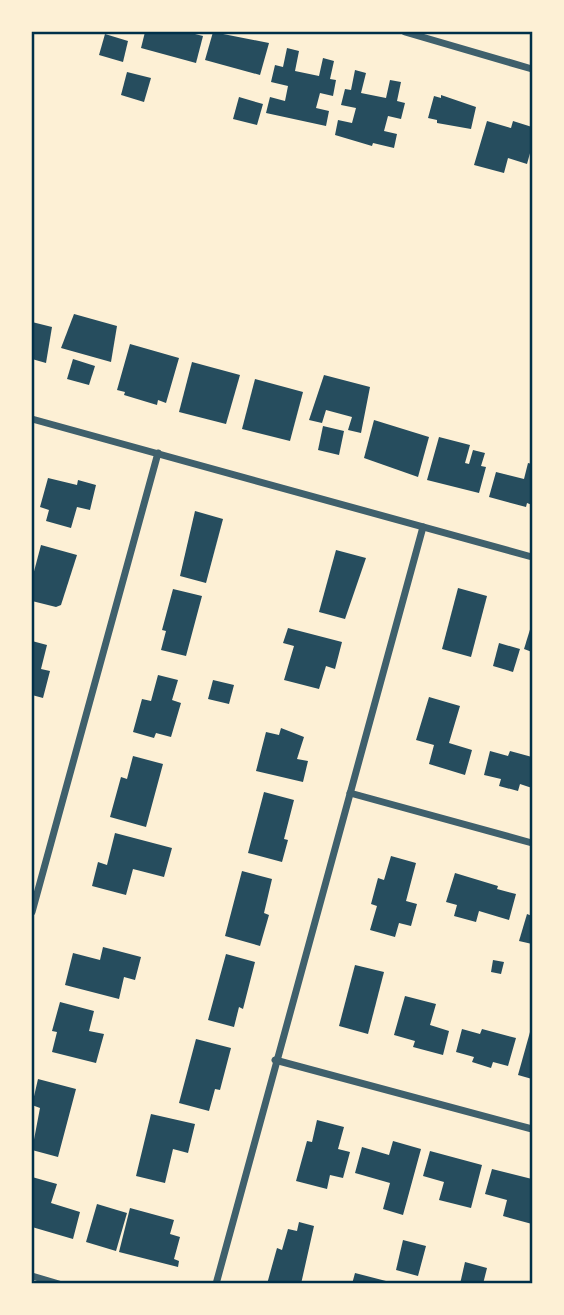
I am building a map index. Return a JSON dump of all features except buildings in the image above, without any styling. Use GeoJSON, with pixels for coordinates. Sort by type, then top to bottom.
{"type":"FeatureCollection","features":[{"type":"Feature","properties":{"kind":"street"},"geometry":{"type":"LineString","coordinates":[[405,32],[533,69]]}},
{"type":"Feature","properties":{"kind":"street"},"geometry":{"type":"LineString","coordinates":[[32,419],[533,557]]}},
{"type":"Feature","properties":{"kind":"street"},"geometry":{"type":"LineString","coordinates":[[32,912],[158,453]]}},
{"type":"Feature","properties":{"kind":"street"},"geometry":{"type":"LineString","coordinates":[[216,1283],[423,527]]}},
{"type":"Feature","properties":{"kind":"street"},"geometry":{"type":"LineString","coordinates":[[350,793],[533,843]]}},
{"type":"Feature","properties":{"kind":"street"},"geometry":{"type":"LineString","coordinates":[[275,1060],[533,1129]]}},
{"type":"Feature","properties":{"kind":"street"},"geometry":{"type":"LineString","coordinates":[[32,1276],[59,1283]]}}]}
